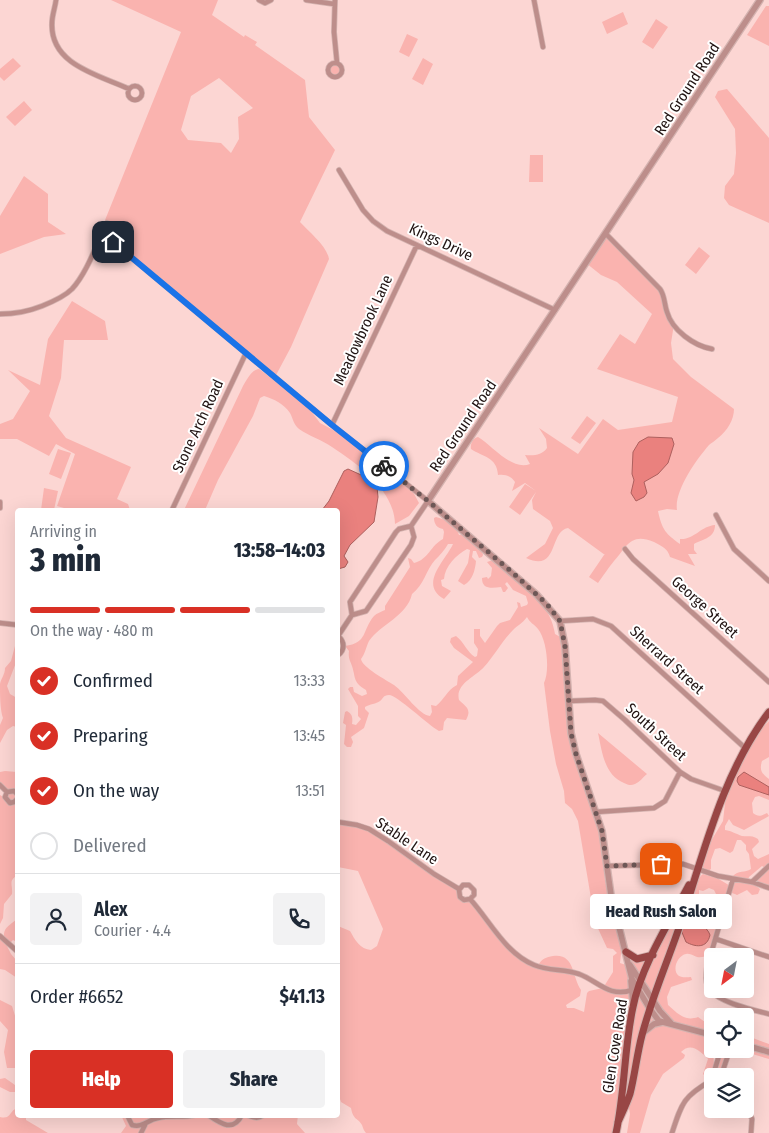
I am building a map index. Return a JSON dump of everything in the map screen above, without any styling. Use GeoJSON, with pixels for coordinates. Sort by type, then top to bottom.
{"type":"FeatureCollection","features":[{"type":"Feature","properties":{"kind":"main road","name":"Glen Cove Road"},"geometry":{"type":"LineString","coordinates":[[618,1122],[630,1095],[642,1034],[697,869],[726,791],[745,748],[769,712]]}},
{"type":"Feature","properties":{"kind":"main road","name":"Glen Cove Road"},"geometry":{"type":"LineString","coordinates":[[616,1133],[635,990],[697,869]]}},
{"type":"Feature","properties":{"kind":"main road"},"geometry":{"type":"LineString","coordinates":[[626,952],[637,959],[653,955]]}},
{"type":"Feature","properties":{"kind":"street"},"geometry":{"type":"LineString","coordinates":[[56,0],[52,24],[59,50],[72,63],[129,89]]}},
{"type":"Feature","properties":{"kind":"street"},"geometry":{"type":"LineString","coordinates":[[259,0],[265,3],[271,0]]}},
{"type":"Feature","properties":{"kind":"street"},"geometry":{"type":"LineString","coordinates":[[306,0],[335,2],[337,63]]}},
{"type":"Feature","properties":{"kind":"street"},"geometry":{"type":"LineString","coordinates":[[536,0],[543,47]]}},
{"type":"Feature","properties":{"kind":"street","name":"Red Ground Road"},"geometry":{"type":"LineString","coordinates":[[428,501],[760,0]]}},
{"type":"Feature","properties":{"kind":"street","name":"Kings Drive"},"geometry":{"type":"LineString","coordinates":[[339,170],[358,204],[373,221],[387,231],[555,310]]}},
{"type":"Feature","properties":{"kind":"street"},"geometry":{"type":"LineString","coordinates":[[0,314],[26,313],[64,295],[78,281],[107,223]]}},
{"type":"Feature","properties":{"kind":"street"},"geometry":{"type":"LineString","coordinates":[[606,234],[660,289],[664,296],[669,318],[679,330],[693,342],[712,349]]}},
{"type":"Feature","properties":{"kind":"street"},"geometry":{"type":"LineString","coordinates":[[100,236],[113,242],[332,425],[428,501],[536,594],[560,621],[565,646],[571,733],[576,754],[602,831],[611,895],[635,990],[658,1020],[704,1033]]}},
{"type":"Feature","properties":{"kind":"street","name":"Meadowbrook Lane"},"geometry":{"type":"LineString","coordinates":[[332,425],[417,245]]}},
{"type":"Feature","properties":{"kind":"street","name":"Stone Arch Road"},"geometry":{"type":"LineString","coordinates":[[173,508],[246,353]]}},
{"type":"Feature","properties":{"kind":"street"},"geometry":{"type":"LineString","coordinates":[[352,615],[350,602],[360,585],[396,532],[399,529],[411,526],[428,501]]}},
{"type":"Feature","properties":{"kind":"street"},"geometry":{"type":"LineString","coordinates":[[0,502],[0,508]]}},
{"type":"Feature","properties":{"kind":"street"},"geometry":{"type":"LineString","coordinates":[[716,515],[734,549],[769,581]]}},
{"type":"Feature","properties":{"kind":"street"},"geometry":{"type":"LineString","coordinates":[[340,633],[352,615],[366,610],[411,545],[414,537],[411,526]]}},
{"type":"Feature","properties":{"kind":"street","name":"George Street"},"geometry":{"type":"LineString","coordinates":[[625,549],[633,559],[769,682]]}},
{"type":"Feature","properties":{"kind":"street","name":"Sherrard Street"},"geometry":{"type":"LineString","coordinates":[[560,621],[593,619],[600,620],[611,626],[745,748]]}},
{"type":"Feature","properties":{"kind":"street"},"geometry":{"type":"LineString","coordinates":[[0,623],[15,625]]}},
{"type":"Feature","properties":{"kind":"street"},"geometry":{"type":"LineString","coordinates":[[340,640],[343,645],[340,654]]}},
{"type":"Feature","properties":{"kind":"street","name":"South Street"},"geometry":{"type":"LineString","coordinates":[[569,701],[603,701],[680,772],[691,779],[726,791]]}},
{"type":"Feature","properties":{"kind":"street"},"geometry":{"type":"LineString","coordinates":[[596,812],[654,808],[664,801],[680,772]]}},
{"type":"Feature","properties":{"kind":"street"},"geometry":{"type":"LineString","coordinates":[[0,785],[7,792]]}},
{"type":"Feature","properties":{"kind":"street"},"geometry":{"type":"LineString","coordinates":[[7,792],[12,790],[15,792]]}},
{"type":"Feature","properties":{"kind":"street"},"geometry":{"type":"LineString","coordinates":[[7,792],[5,797],[8,802],[15,801]]}},
{"type":"Feature","properties":{"kind":"street","name":"Stable Lane"},"geometry":{"type":"LineString","coordinates":[[340,822],[361,826],[369,830],[434,874],[460,888]]}},
{"type":"Feature","properties":{"kind":"street"},"geometry":{"type":"LineString","coordinates":[[607,866],[683,864],[718,876],[752,882],[769,888]]}},
{"type":"Feature","properties":{"kind":"street"},"geometry":{"type":"LineString","coordinates":[[752,882],[769,866]]}},
{"type":"Feature","properties":{"kind":"street"},"geometry":{"type":"LineString","coordinates":[[732,879],[706,974],[706,981],[710,990],[721,998],[769,1014]]}},
{"type":"Feature","properties":{"kind":"street","name":"Stable Lane"},"geometry":{"type":"LineString","coordinates":[[466,884],[471,886],[474,892],[470,899],[461,898],[459,894],[460,888],[466,884]]}},
{"type":"Feature","properties":{"kind":"street","name":"Stable Lane"},"geometry":{"type":"LineString","coordinates":[[470,899],[504,941],[530,963],[544,968],[579,974],[614,992],[621,993],[635,990]]}},
{"type":"Feature","properties":{"kind":"street"},"geometry":{"type":"LineString","coordinates":[[0,936],[15,949]]}},
{"type":"Feature","properties":{"kind":"street"},"geometry":{"type":"LineString","coordinates":[[716,939],[769,957]]}},
{"type":"Feature","properties":{"kind":"street"},"geometry":{"type":"LineString","coordinates":[[628,961],[663,1015],[671,1023]]}},
{"type":"Feature","properties":{"kind":"street"},"geometry":{"type":"LineString","coordinates":[[642,1034],[654,1024],[663,1022]]}},
{"type":"Feature","properties":{"kind":"street"},"geometry":{"type":"LineString","coordinates":[[754,1048],[769,1052]]}},
{"type":"Feature","properties":{"kind":"street"},"geometry":{"type":"LineString","coordinates":[[672,1133],[679,1111],[686,1098],[704,1085]]}},
{"type":"Feature","properties":{"kind":"street"},"geometry":{"type":"LineString","coordinates":[[128,1118],[136,1133]]}},
{"type":"Feature","properties":{"kind":"street"},"geometry":{"type":"LineString","coordinates":[[132,1125],[140,1127],[157,1118]]}},
{"type":"Feature","properties":{"kind":"street"},"geometry":{"type":"LineString","coordinates":[[213,1118],[226,1125],[232,1125],[240,1118]]}},
{"type":"Feature","properties":{"kind":"street"},"geometry":{"type":"LineString","coordinates":[[751,1133],[752,1118]]}},
{"type":"Feature","properties":{"kind":"street"},"geometry":{"type":"LineString","coordinates":[[141,1133],[144,1125]]}},
{"type":"Feature","properties":{"kind":"shaded area"},"geometry":{"type":"Polygon","coordinates":[[[111,0],[218,0],[212,15],[244,37],[245,35],[257,42],[255,45],[305,80],[309,117],[335,150],[300,222],[325,249],[329,259],[291,347],[275,377],[107,239],[99,235],[181,32],[111,0]],[[219,78],[191,96],[181,130],[188,140],[221,143],[231,153],[239,139],[238,117],[253,108],[219,78]]]}},
{"type":"Feature","properties":{"kind":"shaded area"},"geometry":{"type":"Polygon","coordinates":[[[766,6],[769,6],[769,46],[747,35],[766,6]]]}},
{"type":"Feature","properties":{"kind":"shaded area"},"geometry":{"type":"Polygon","coordinates":[[[623,12],[628,24],[607,34],[602,22],[623,12]]]}},
{"type":"Feature","properties":{"kind":"shaded area"},"geometry":{"type":"Polygon","coordinates":[[[656,19],[668,27],[653,49],[642,42],[656,19]]]}},
{"type":"Feature","properties":{"kind":"shaded area"},"geometry":{"type":"Polygon","coordinates":[[[407,34],[418,39],[409,57],[399,52],[407,34]]]}},
{"type":"Feature","properties":{"kind":"shaded area"},"geometry":{"type":"Polygon","coordinates":[[[13,58],[21,66],[4,81],[0,77],[0,69],[13,58]]]}},
{"type":"Feature","properties":{"kind":"shaded area"},"geometry":{"type":"Polygon","coordinates":[[[423,58],[433,64],[423,85],[412,79],[423,58]]]}},
{"type":"Feature","properties":{"kind":"shaded area"},"geometry":{"type":"Polygon","coordinates":[[[333,66],[337,66],[340,71],[339,75],[333,76],[330,73],[330,69],[333,66]]]}},
{"type":"Feature","properties":{"kind":"shaded area"},"geometry":{"type":"Polygon","coordinates":[[[727,89],[769,138],[769,223],[729,205],[724,198],[725,186],[734,174],[736,153],[735,129],[715,97],[718,91],[727,89]]]}},
{"type":"Feature","properties":{"kind":"shaded area"},"geometry":{"type":"Polygon","coordinates":[[[24,101],[32,110],[15,126],[6,117],[24,101]]]}},
{"type":"Feature","properties":{"kind":"shaded area"},"geometry":{"type":"Polygon","coordinates":[[[530,155],[543,155],[543,182],[529,182],[530,155]]]}},
{"type":"Feature","properties":{"kind":"shaded area"},"geometry":{"type":"Polygon","coordinates":[[[24,176],[48,194],[48,222],[66,234],[44,237],[0,254],[0,216],[24,176]]]}},
{"type":"Feature","properties":{"kind":"shaded area"},"geometry":{"type":"Polygon","coordinates":[[[606,234],[657,286],[674,324],[671,343],[673,359],[691,377],[734,409],[733,417],[727,429],[709,445],[687,476],[679,494],[677,510],[667,509],[658,511],[665,531],[680,544],[680,539],[685,539],[715,525],[711,535],[694,544],[694,550],[697,554],[688,554],[695,566],[670,557],[662,546],[654,542],[639,539],[626,546],[598,583],[589,577],[605,555],[568,528],[558,536],[549,556],[544,560],[536,561],[526,558],[545,544],[553,528],[550,521],[533,509],[532,500],[536,492],[520,515],[509,507],[525,484],[536,491],[525,483],[512,491],[515,482],[512,478],[498,475],[495,464],[489,458],[471,449],[471,443],[478,437],[509,461],[523,465],[530,464],[525,455],[538,454],[547,448],[546,439],[539,428],[578,454],[603,419],[618,430],[672,422],[678,397],[597,369],[620,334],[635,344],[652,314],[617,282],[601,275],[586,263],[606,234]]]}},
{"type":"Feature","properties":{"kind":"shaded area"},"geometry":{"type":"Polygon","coordinates":[[[699,247],[710,256],[696,274],[685,265],[699,247]]]}},
{"type":"Feature","properties":{"kind":"shaded area"},"geometry":{"type":"Polygon","coordinates":[[[72,301],[105,321],[108,340],[64,340],[61,378],[49,416],[66,438],[131,467],[117,499],[128,504],[129,508],[64,508],[57,506],[75,454],[56,444],[49,456],[17,439],[0,439],[0,424],[13,419],[30,391],[8,370],[40,385],[48,339],[72,301]]]}},
{"type":"Feature","properties":{"kind":"shaded area"},"geometry":{"type":"Polygon","coordinates":[[[259,369],[308,407],[320,423],[339,433],[413,492],[419,503],[409,516],[395,524],[389,500],[382,489],[364,470],[328,445],[299,429],[285,407],[275,400],[264,396],[260,398],[253,416],[218,480],[206,508],[185,508],[243,386],[251,373],[259,369]]]}},
{"type":"Feature","properties":{"kind":"shaded area"},"geometry":{"type":"Polygon","coordinates":[[[587,416],[596,423],[580,444],[571,438],[587,416]]]}},
{"type":"Feature","properties":{"kind":"shaded area"},"geometry":{"type":"Polygon","coordinates":[[[648,437],[672,438],[674,444],[668,463],[658,474],[644,482],[647,493],[636,501],[631,493],[634,480],[632,474],[633,452],[639,442],[648,437]]]}},
{"type":"Feature","properties":{"kind":"shaded area"},"geometry":{"type":"Polygon","coordinates":[[[58,449],[71,453],[61,479],[49,474],[58,449]]]}},
{"type":"Feature","properties":{"kind":"shaded area"},"geometry":{"type":"Polygon","coordinates":[[[348,469],[370,479],[377,487],[378,497],[374,522],[350,545],[344,556],[348,562],[345,567],[340,568],[340,508],[324,508],[344,471],[348,469]]]}},
{"type":"Feature","properties":{"kind":"shaded area"},"geometry":{"type":"Polygon","coordinates":[[[44,488],[58,491],[54,508],[41,508],[44,488]]]}},
{"type":"Feature","properties":{"kind":"shaded area"},"geometry":{"type":"Polygon","coordinates":[[[436,517],[447,521],[456,528],[459,535],[463,534],[482,551],[483,555],[479,558],[476,551],[473,551],[472,557],[476,561],[471,578],[464,585],[458,581],[468,563],[470,550],[467,549],[452,561],[446,570],[444,579],[441,580],[442,586],[451,591],[444,599],[437,593],[433,586],[434,579],[436,572],[453,544],[448,544],[432,564],[405,608],[369,641],[361,659],[362,662],[380,677],[394,685],[421,712],[430,716],[432,712],[431,705],[436,706],[442,701],[450,690],[457,685],[458,676],[473,662],[454,648],[450,642],[451,638],[456,636],[475,657],[477,656],[478,649],[474,643],[474,629],[480,629],[480,636],[485,643],[500,623],[510,620],[518,607],[517,602],[520,603],[521,607],[528,603],[526,596],[513,590],[507,582],[505,584],[508,588],[505,592],[503,592],[501,587],[494,588],[484,585],[482,578],[487,577],[488,579],[491,576],[492,568],[487,562],[493,560],[539,599],[538,602],[550,616],[555,634],[562,638],[570,742],[601,839],[605,881],[622,944],[620,963],[626,965],[633,1005],[626,952],[633,957],[653,955],[697,869],[691,901],[695,894],[698,880],[703,874],[717,878],[732,887],[735,882],[733,876],[751,869],[746,845],[741,840],[737,840],[733,851],[730,853],[720,848],[715,849],[711,860],[711,869],[708,871],[702,867],[702,863],[711,841],[723,821],[727,786],[740,763],[745,758],[748,747],[769,721],[769,757],[762,761],[761,769],[769,779],[769,800],[759,796],[755,797],[752,803],[753,813],[760,816],[767,813],[769,816],[744,830],[733,825],[729,819],[725,830],[758,839],[759,842],[752,849],[754,856],[758,859],[769,854],[769,888],[752,882],[765,868],[762,866],[748,880],[760,889],[758,894],[752,895],[747,890],[737,895],[731,893],[726,895],[723,897],[729,902],[723,904],[721,912],[698,906],[696,913],[699,919],[705,922],[708,920],[719,929],[712,948],[704,948],[704,957],[696,957],[686,954],[680,957],[676,963],[677,973],[682,977],[691,977],[692,980],[671,987],[667,997],[668,1005],[678,1014],[685,1018],[698,1017],[704,1021],[704,1055],[692,1048],[681,1052],[685,1055],[684,1058],[663,1074],[651,1095],[640,1133],[627,1133],[630,1114],[628,1103],[616,1133],[366,1133],[353,1115],[351,1108],[341,1102],[340,927],[350,931],[361,946],[371,950],[377,946],[383,929],[358,871],[340,867],[340,822],[361,826],[459,889],[461,898],[470,899],[508,943],[535,965],[551,956],[565,958],[572,967],[581,990],[580,996],[566,1005],[567,1008],[574,1008],[584,1012],[587,993],[603,988],[613,972],[613,956],[617,953],[613,949],[607,948],[595,922],[578,821],[572,809],[565,803],[550,731],[544,683],[547,664],[544,640],[538,629],[527,617],[509,634],[484,667],[467,681],[460,690],[459,700],[468,711],[466,720],[447,718],[444,722],[443,730],[439,731],[399,700],[387,695],[378,702],[365,707],[369,713],[364,728],[351,737],[353,742],[351,747],[347,747],[344,744],[346,725],[343,723],[345,712],[347,711],[351,715],[352,724],[356,725],[361,719],[358,716],[358,706],[348,689],[353,687],[354,692],[362,696],[367,694],[366,690],[356,680],[349,651],[345,646],[358,642],[374,616],[385,610],[385,606],[410,567],[408,558],[414,563],[423,559],[443,539],[443,529],[436,525],[434,518],[436,517]],[[709,888],[703,891],[699,890],[699,899],[703,903],[712,901],[716,894],[714,890],[709,888]]]}},
{"type":"Feature","properties":{"kind":"shaded area"},"geometry":{"type":"Polygon","coordinates":[[[15,646],[15,665],[7,686],[10,694],[15,697],[15,726],[7,730],[0,743],[0,725],[3,718],[0,684],[5,668],[11,661],[15,646]]]}},
{"type":"Feature","properties":{"kind":"shaded area"},"geometry":{"type":"Polygon","coordinates":[[[598,733],[647,774],[632,785],[617,779],[605,762],[598,733]]]}},
{"type":"Feature","properties":{"kind":"shaded area"},"geometry":{"type":"Polygon","coordinates":[[[0,772],[15,772],[15,877],[12,881],[12,894],[4,904],[3,918],[0,924],[0,795],[5,798],[5,793],[0,788],[0,772]]]}},
{"type":"Feature","properties":{"kind":"shaded area"},"geometry":{"type":"Polygon","coordinates":[[[744,772],[769,787],[769,795],[739,785],[738,777],[744,772]]]}},
{"type":"Feature","properties":{"kind":"shaded area"},"geometry":{"type":"Polygon","coordinates":[[[15,920],[15,941],[13,940],[7,946],[15,959],[15,977],[0,969],[0,940],[10,924],[15,920]]]}},
{"type":"Feature","properties":{"kind":"shaded area"},"geometry":{"type":"Polygon","coordinates":[[[687,922],[697,923],[706,929],[710,935],[706,943],[697,946],[686,942],[681,930],[683,924],[687,922]]]}},
{"type":"Feature","properties":{"kind":"shaded area"},"geometry":{"type":"Polygon","coordinates":[[[0,1000],[12,1006],[15,1016],[15,1068],[7,1068],[4,1052],[8,1030],[0,1021],[0,1000]]]}},
{"type":"Feature","properties":{"kind":"shaded area"},"geometry":{"type":"Polygon","coordinates":[[[754,1038],[769,1044],[769,1059],[754,1054],[754,1038]]]}},
{"type":"Feature","properties":{"kind":"shaded area"},"geometry":{"type":"Polygon","coordinates":[[[707,1058],[714,1058],[713,1068],[705,1068],[707,1058]]]}},
{"type":"Feature","properties":{"kind":"shaded area"},"geometry":{"type":"Polygon","coordinates":[[[718,1058],[727,1058],[724,1068],[715,1068],[718,1058]]]}},
{"type":"Feature","properties":{"kind":"shaded area"},"geometry":{"type":"Polygon","coordinates":[[[5,1078],[15,1085],[15,1092],[10,1092],[0,1087],[0,1079],[5,1078]]]}},
{"type":"Feature","properties":{"kind":"shaded area"},"geometry":{"type":"Polygon","coordinates":[[[15,1110],[15,1118],[26,1118],[26,1120],[48,1133],[0,1133],[0,1117],[4,1118],[15,1110]]]}},
{"type":"Feature","properties":{"kind":"shaded area"},"geometry":{"type":"Polygon","coordinates":[[[122,1118],[298,1118],[297,1124],[305,1133],[121,1133],[126,1126],[122,1118]]]}},
{"type":"Feature","properties":{"kind":"way so far"},"geometry":{"type":"LineString","coordinates":[[384,466],[512,572],[547,604],[560,621],[565,646],[571,733],[576,754],[602,831],[607,866],[661,864]]}},
{"type":"Feature","properties":{"kind":"place","name":"Head Rush Salon"},"geometry":{"type":"Point","coordinates":[661,864]}},
{"type":"Feature","properties":{"kind":"route"},"geometry":{"type":"LineString","coordinates":[[113,242],[332,425],[384,466]]}}]}
